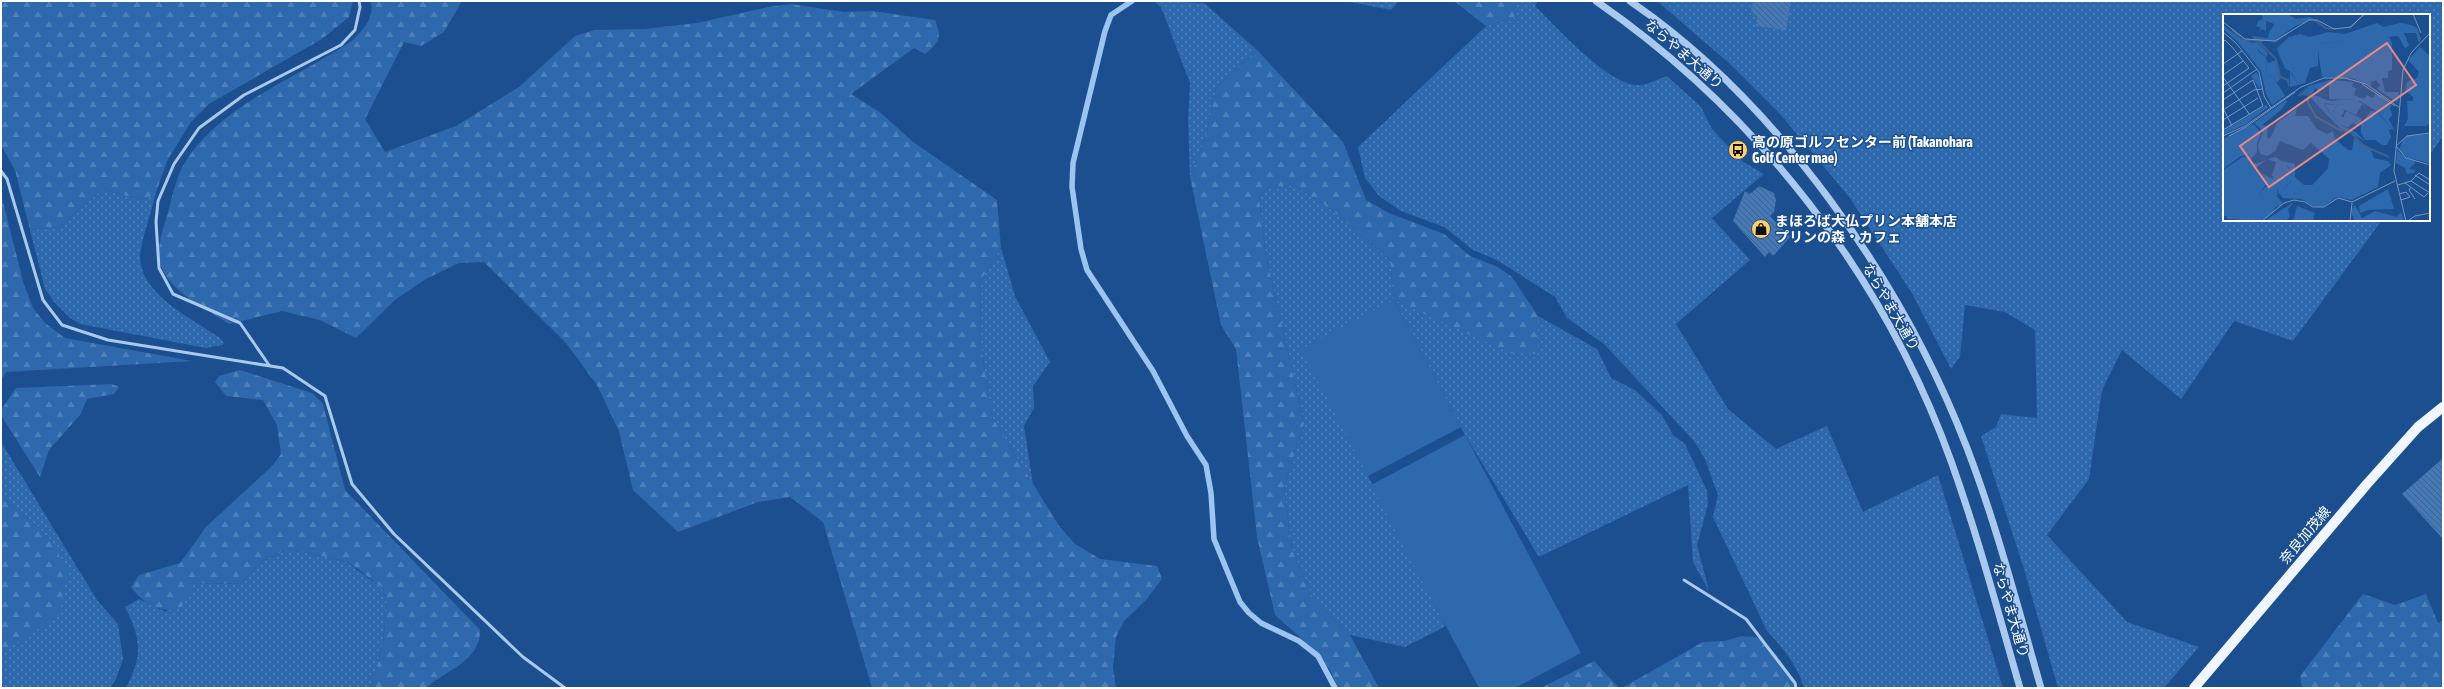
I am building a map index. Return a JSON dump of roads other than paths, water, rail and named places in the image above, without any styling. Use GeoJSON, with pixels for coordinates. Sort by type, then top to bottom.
{"type":"FeatureCollection","features":[{"type":"Feature","properties":{"kind":"main road","name":"奈良加茂線"},"geometry":{"type":"LineString","coordinates":[[2194,688],[2367,484],[2418,427],[2443,407]]}},
{"type":"Feature","properties":{"kind":"street","name":"ならやま大通り"},"geometry":{"type":"LineString","coordinates":[[1596,1],[1659,47],[1715,98],[1757,141],[1818,214],[1852,263],[1915,376],[1951,460],[1976,535],[2020,688]]}},
{"type":"Feature","properties":{"kind":"street","name":"ならやま大通り"},"geometry":{"type":"LineString","coordinates":[[1630,1],[1707,64],[1771,128],[1834,205],[1891,289],[1934,372],[1967,448],[1991,517],[2041,688]]}},
{"type":"Feature","properties":{"kind":"lane"},"geometry":{"type":"LineString","coordinates":[[269,365],[240,322],[173,294],[159,268],[156,222],[158,201],[174,164],[199,128],[244,95],[341,46],[355,30],[360,7],[359,1]]}},
{"type":"Feature","properties":{"kind":"lane"},"geometry":{"type":"LineString","coordinates":[[1,170],[7,179],[43,300],[62,325],[108,340],[283,368],[325,396],[352,484],[394,534],[523,657],[565,688]]}},
{"type":"Feature","properties":{"kind":"lane"},"geometry":{"type":"LineString","coordinates":[[1684,580],[1746,619],[1795,683],[1796,688]]}},
{"type":"Feature","properties":{"kind":"waterway"},"geometry":{"type":"LineString","coordinates":[[1132,1],[1111,15],[1105,31],[1073,163],[1072,187],[1081,249],[1087,270],[1153,371],[1187,436],[1206,465],[1211,493],[1214,539],[1240,602],[1249,613],[1261,623],[1299,641],[1318,656],[1335,688]]}},
{"type":"Feature","properties":{"kind":"place","name":"高の原ゴルフセンター前 (Takanohara Golf Center mae)"},"geometry":{"type":"Point","coordinates":[1738,150]}},
{"type":"Feature","properties":{"kind":"place","name":"まほろば大仏プリン本舗本店 プリンの森・カフェ"},"geometry":{"type":"Point","coordinates":[1761,229]}}]}
